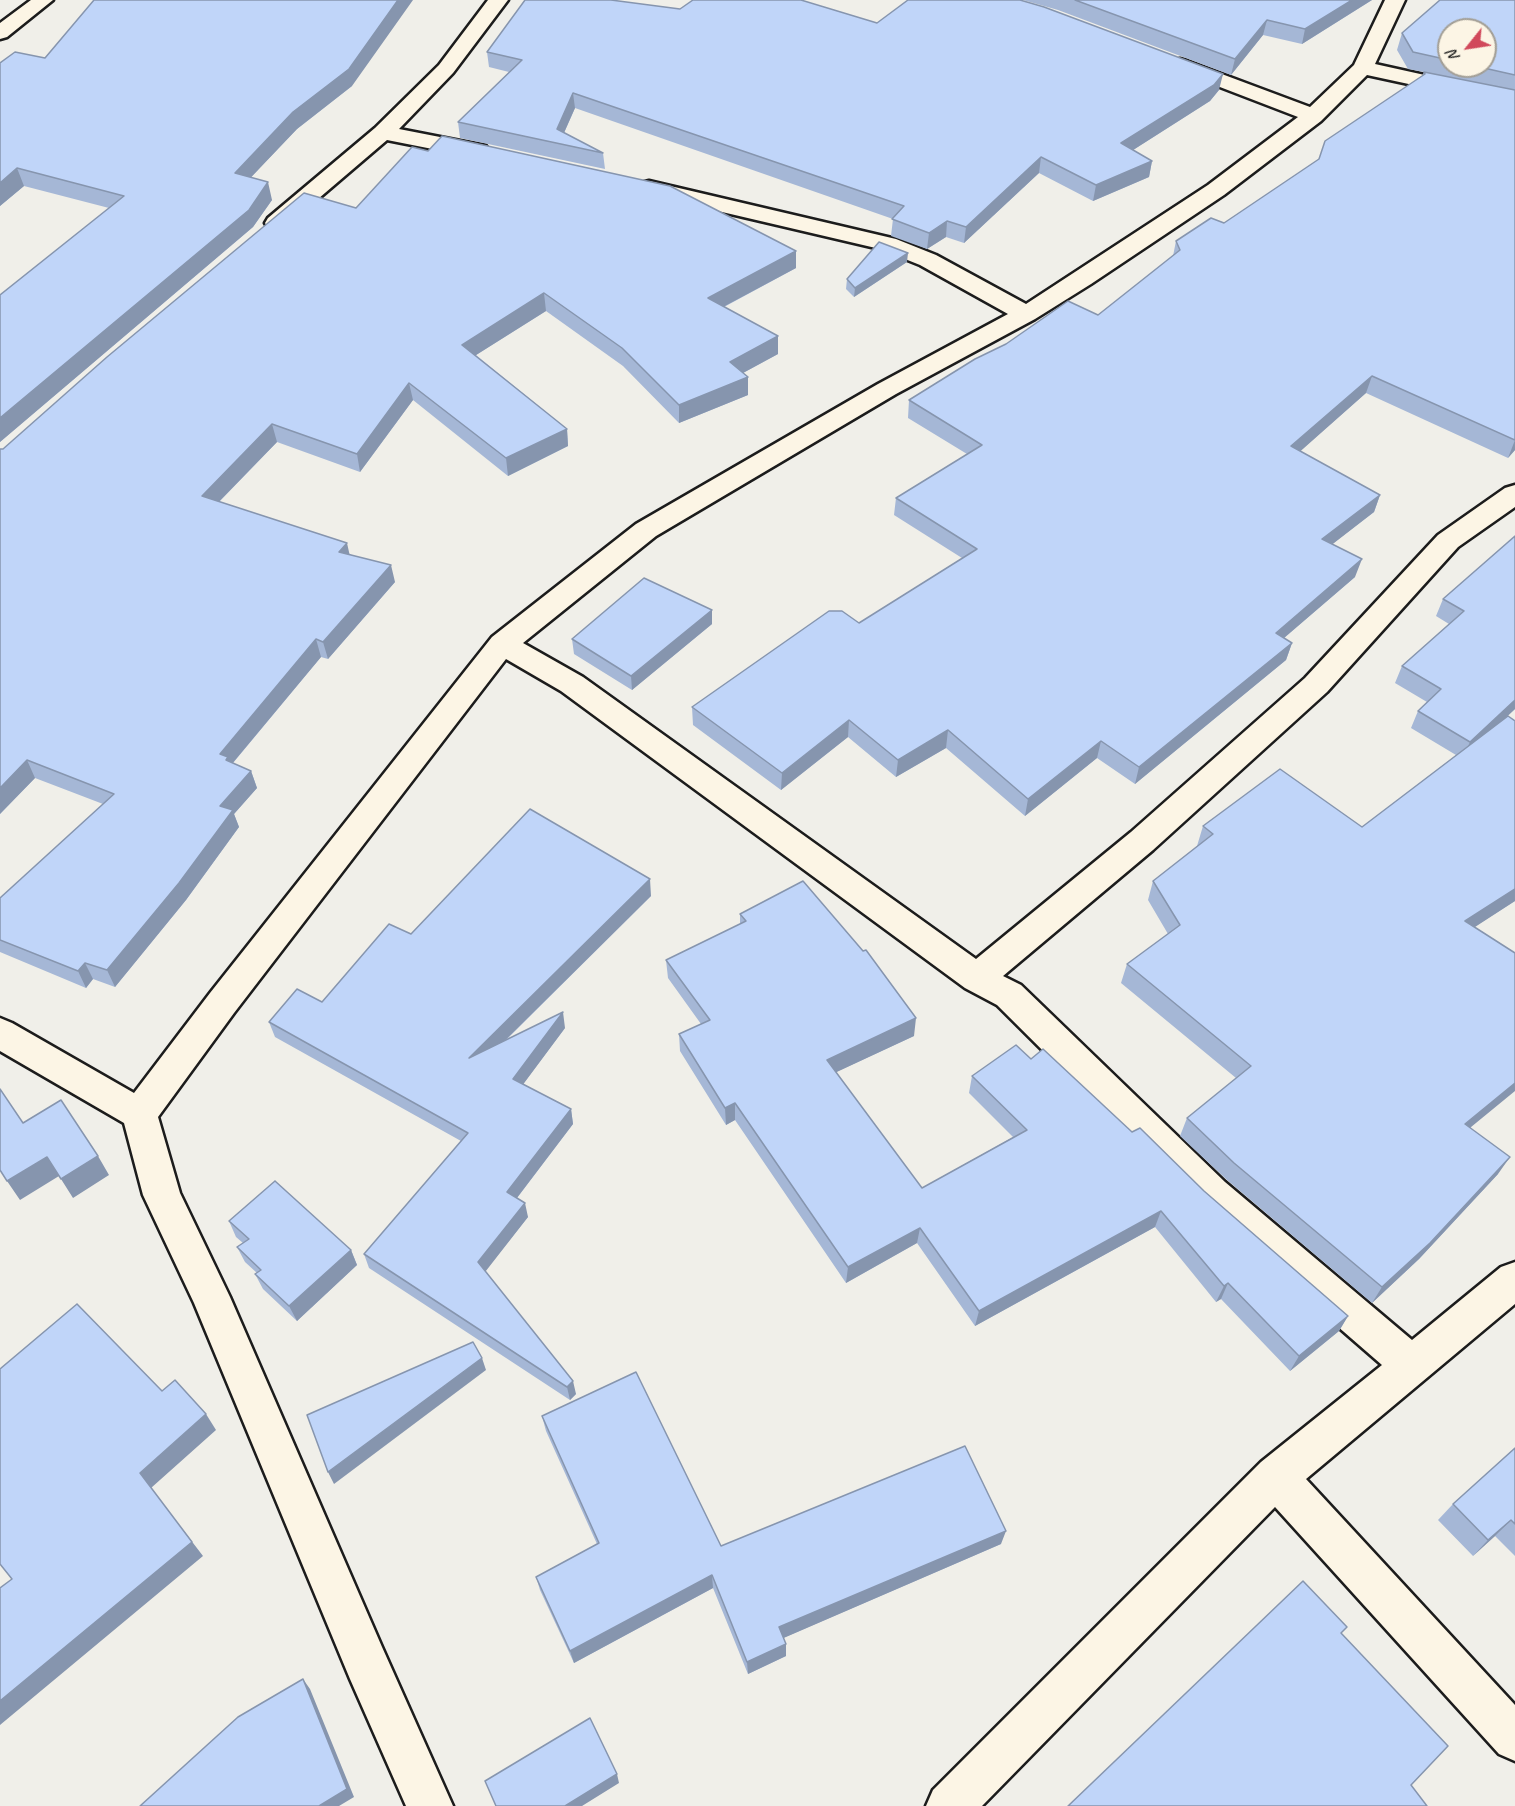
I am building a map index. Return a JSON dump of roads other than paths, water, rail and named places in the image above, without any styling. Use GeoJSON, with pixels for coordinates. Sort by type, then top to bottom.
{"type":"FeatureCollection","features":[{"type":"Feature","properties":{"kind":"street"},"geometry":{"type":"LineString","coordinates":[[0,33],[43,0]]}},
{"type":"Feature","properties":{"kind":"street"},"geometry":{"type":"LineString","coordinates":[[256,239],[383,133],[446,69],[498,0]]}},
{"type":"Feature","properties":{"kind":"street"},"geometry":{"type":"LineString","coordinates":[[139,1114],[222,1003],[502,644],[646,530],[887,389],[1026,314],[1083,279],[1216,190],[1312,116],[1363,68],[1395,0]]}},
{"type":"Feature","properties":{"kind":"street"},"geometry":{"type":"LineString","coordinates":[[1159,58],[1312,116]]}},
{"type":"Feature","properties":{"kind":"street"},"geometry":{"type":"LineString","coordinates":[[1363,68],[1515,101]]}},
{"type":"Feature","properties":{"kind":"street"},"geometry":{"type":"LineString","coordinates":[[383,133],[499,155]]}},
{"type":"Feature","properties":{"kind":"street"},"geometry":{"type":"LineString","coordinates":[[627,183],[888,244],[928,260],[1026,314]]}},
{"type":"Feature","properties":{"kind":"street"},"geometry":{"type":"LineString","coordinates":[[976,978],[1142,841],[1316,685],[1448,541],[1515,494]]}},
{"type":"Feature","properties":{"kind":"street"},"geometry":{"type":"LineString","coordinates":[[502,644],[572,684],[976,978],[1009,995],[1212,1194],[1413,1366]]}},
{"type":"Feature","properties":{"kind":"street"},"geometry":{"type":"LineString","coordinates":[[0,1033],[139,1114],[162,1195],[211,1297],[366,1663],[430,1806]]}},
{"type":"Feature","properties":{"kind":"street"},"geometry":{"type":"LineString","coordinates":[[949,1806],[1276,1477],[1515,1280]]}},
{"type":"Feature","properties":{"kind":"street"},"geometry":{"type":"LineString","coordinates":[[1276,1477],[1515,1738]]}}]}
